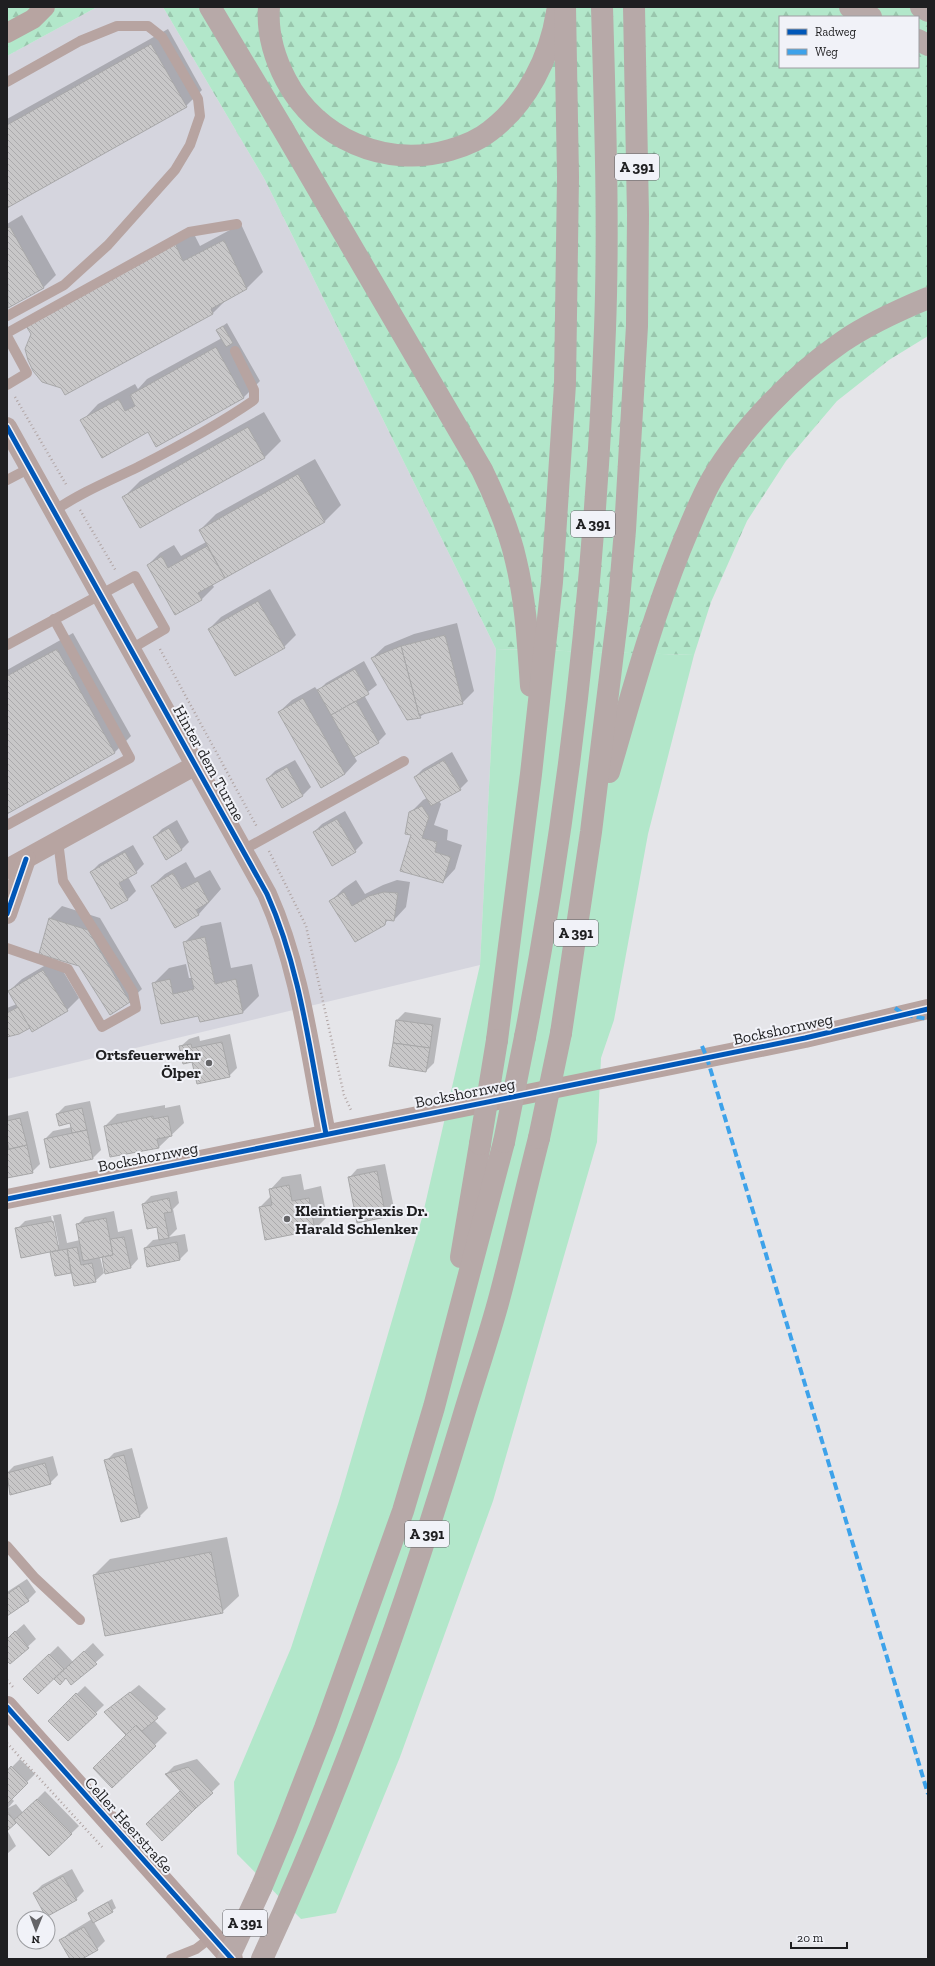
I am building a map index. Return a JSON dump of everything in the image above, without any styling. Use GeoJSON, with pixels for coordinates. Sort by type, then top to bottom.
{"type":"FeatureCollection","features":[{"type":"Feature","properties":{"kind":"highway"},"geometry":{"type":"LineString","coordinates":[[210,7],[452,414],[482,470],[503,515],[517,562],[526,629],[532,700],[531,774]]}},
{"type":"Feature","properties":{"kind":"highway"},"geometry":{"type":"LineString","coordinates":[[268,7],[270,34],[274,54],[282,72],[300,103],[312,116],[340,137],[356,145],[379,152],[408,156],[437,153],[459,147],[490,132],[503,120],[527,90],[538,72],[552,35],[558,7]]}},
{"type":"Feature","properties":{"kind":"highway"},"geometry":{"type":"LineString","coordinates":[[434,1408],[497,1040],[531,774],[552,582],[565,384],[568,177],[565,7]]}},
{"type":"Feature","properties":{"kind":"highway","name":"A 391"},"geometry":{"type":"LineString","coordinates":[[228,1959],[261,1888],[295,1807],[362,1627],[403,1511],[434,1408],[504,1142],[525,1037],[541,953],[571,750],[589,594],[605,328],[607,212],[602,7]]}},
{"type":"Feature","properties":{"kind":"highway","name":"A 391"},"geometry":{"type":"LineString","coordinates":[[262,1959],[280,1920],[355,1741],[398,1623],[434,1513],[498,1303],[539,1138],[561,1033],[591,832],[618,612],[625,537],[637,326],[638,215],[634,7]]}},
{"type":"Feature","properties":{"kind":"highway"},"geometry":{"type":"LineString","coordinates":[[850,7],[869,16]]}},
{"type":"Feature","properties":{"kind":"highway"},"geometry":{"type":"LineString","coordinates":[[921,7],[928,11]]}},
{"type":"Feature","properties":{"kind":"highway"},"geometry":{"type":"LineString","coordinates":[[919,40],[928,45]]}},
{"type":"Feature","properties":{"kind":"highway"},"geometry":{"type":"LineString","coordinates":[[591,832],[663,593],[696,510],[712,479],[731,449],[785,390],[824,356],[842,342],[880,320],[928,298]]}},
{"type":"Feature","properties":{"kind":"main road","name":"Celler Heerstraße"},"geometry":{"type":"LineString","coordinates":[[7,1707],[232,1959]]}},
{"type":"Feature","properties":{"kind":"street"},"geometry":{"type":"LineString","coordinates":[[7,33],[33,19],[45,7]]}},
{"type":"Feature","properties":{"kind":"street","name":"Hinter dem Turme"},"geometry":{"type":"LineString","coordinates":[[7,427],[268,894],[289,950],[298,988],[326,1134]]}},
{"type":"Feature","properties":{"kind":"street","name":"Hinter dem Turme"},"geometry":{"type":"LineString","coordinates":[[7,869],[196,765]]}},
{"type":"Feature","properties":{"kind":"street"},"geometry":{"type":"LineString","coordinates":[[7,914],[26,859]]}},
{"type":"Feature","properties":{"kind":"street","name":"Bockshornweg"},"geometry":{"type":"LineString","coordinates":[[7,1199],[805,1038],[928,1009]]}},
{"type":"Feature","properties":{"kind":"lane"},"geometry":{"type":"LineString","coordinates":[[7,82],[88,38],[117,26],[148,26],[162,37],[198,99],[200,116],[190,145],[175,170],[108,245],[64,286],[7,316]]}},
{"type":"Feature","properties":{"kind":"lane"},"geometry":{"type":"LineString","coordinates":[[7,332],[189,232],[237,224]]}},
{"type":"Feature","properties":{"kind":"lane"},"geometry":{"type":"LineString","coordinates":[[7,336],[27,373],[7,385]]}},
{"type":"Feature","properties":{"kind":"lane"},"geometry":{"type":"LineString","coordinates":[[54,511],[74,498],[144,463],[238,411],[254,400],[254,390],[235,351]]}},
{"type":"Feature","properties":{"kind":"lane"},"geometry":{"type":"LineString","coordinates":[[7,480],[30,468]]}},
{"type":"Feature","properties":{"kind":"lane"},"geometry":{"type":"LineString","coordinates":[[7,646],[100,593],[135,576],[165,629],[131,649]]}},
{"type":"Feature","properties":{"kind":"lane"},"geometry":{"type":"LineString","coordinates":[[7,825],[130,758],[54,619]]}},
{"type":"Feature","properties":{"kind":"lane"},"geometry":{"type":"LineString","coordinates":[[243,850],[404,761]]}},
{"type":"Feature","properties":{"kind":"lane"},"geometry":{"type":"LineString","coordinates":[[7,948],[68,969],[102,1027],[136,1008],[133,992],[63,881],[58,841]]}},
{"type":"Feature","properties":{"kind":"lane"},"geometry":{"type":"LineString","coordinates":[[7,1546],[35,1578],[80,1620]]}},
{"type":"Feature","properties":{"kind":"lane"},"geometry":{"type":"LineString","coordinates":[[171,1959],[196,1949],[213,1936]]}},
{"type":"Feature","properties":{"kind":"shaded area"},"geometry":{"type":"Polygon","coordinates":[[[97,7],[163,7],[265,180],[496,649],[480,965],[7,1079],[7,56],[97,7]]]}},
{"type":"Feature","properties":{"kind":"green space"},"geometry":{"type":"Polygon","coordinates":[[[7,7],[97,7],[7,56],[7,7]]]}},
{"type":"Feature","properties":{"kind":"green space"},"geometry":{"type":"Polygon","coordinates":[[[163,7],[928,7],[928,336],[889,360],[837,401],[786,461],[747,521],[711,602],[694,655],[496,649],[265,180],[163,7]]]}},
{"type":"Feature","properties":{"kind":"green space"},"geometry":{"type":"Polygon","coordinates":[[[496,649],[694,655],[648,834],[614,1020],[601,1058],[597,1142],[493,1501],[400,1757],[336,1913],[301,1919],[237,1854],[234,1782],[291,1648],[339,1501],[422,1218],[480,965],[496,649]]]}},
{"type":"Feature","properties":{"kind":"building"},"geometry":{"type":"Polygon","coordinates":[[[151,44],[187,107],[7,208],[7,125],[151,44]]]}},
{"type":"Feature","properties":{"kind":"building"},"geometry":{"type":"Polygon","coordinates":[[[10,227],[44,288],[8,308],[7,228],[10,227]]]}},
{"type":"Feature","properties":{"kind":"building"},"geometry":{"type":"Polygon","coordinates":[[[224,240],[247,289],[211,309],[213,314],[65,395],[61,388],[42,382],[33,371],[25,349],[31,334],[26,326],[175,243],[183,261],[224,240]]]}},
{"type":"Feature","properties":{"kind":"building"},"geometry":{"type":"Polygon","coordinates":[[[223,326],[233,343],[226,347],[216,330],[223,326]]]}},
{"type":"Feature","properties":{"kind":"building"},"geometry":{"type":"Polygon","coordinates":[[[216,347],[244,398],[156,447],[148,432],[102,458],[80,420],[119,399],[125,411],[135,406],[130,395],[216,347]]]}},
{"type":"Feature","properties":{"kind":"building"},"geometry":{"type":"Polygon","coordinates":[[[248,427],[265,458],[140,528],[122,497],[248,427]]]}},
{"type":"Feature","properties":{"kind":"building"},"geometry":{"type":"Polygon","coordinates":[[[298,474],[325,522],[225,578],[199,530],[298,474]]]}},
{"type":"Feature","properties":{"kind":"building"},"geometry":{"type":"Polygon","coordinates":[[[207,546],[225,578],[198,593],[202,600],[175,615],[147,565],[162,556],[168,568],[207,546]]]}},
{"type":"Feature","properties":{"kind":"building"},"geometry":{"type":"Polygon","coordinates":[[[258,601],[285,648],[235,676],[208,629],[258,601]]]}},
{"type":"Feature","properties":{"kind":"building"},"geometry":{"type":"Polygon","coordinates":[[[445,635],[463,704],[419,715],[401,646],[445,635]]]}},
{"type":"Feature","properties":{"kind":"building"},"geometry":{"type":"Polygon","coordinates":[[[401,646],[421,718],[407,720],[371,658],[401,646]]]}},
{"type":"Feature","properties":{"kind":"building"},"geometry":{"type":"Polygon","coordinates":[[[57,649],[115,753],[7,814],[7,676],[57,649]]]}},
{"type":"Feature","properties":{"kind":"building"},"geometry":{"type":"Polygon","coordinates":[[[355,669],[369,694],[331,715],[317,690],[355,669]]]}},
{"type":"Feature","properties":{"kind":"building"},"geometry":{"type":"Polygon","coordinates":[[[303,698],[345,774],[321,788],[278,712],[303,698]]]}},
{"type":"Feature","properties":{"kind":"building"},"geometry":{"type":"Polygon","coordinates":[[[356,701],[379,743],[354,757],[331,715],[356,701]]]}},
{"type":"Feature","properties":{"kind":"building"},"geometry":{"type":"Polygon","coordinates":[[[444,760],[461,790],[431,806],[414,777],[444,760]]]}},
{"type":"Feature","properties":{"kind":"building"},"geometry":{"type":"Polygon","coordinates":[[[287,767],[303,796],[282,808],[266,779],[287,767]]]}},
{"type":"Feature","properties":{"kind":"building"},"geometry":{"type":"Polygon","coordinates":[[[422,806],[429,817],[422,838],[437,842],[435,852],[451,857],[443,883],[400,871],[411,835],[405,834],[409,812],[422,806]]]}},
{"type":"Feature","properties":{"kind":"building"},"geometry":{"type":"Polygon","coordinates":[[[337,819],[356,852],[332,866],[313,832],[337,819]]]}},
{"type":"Feature","properties":{"kind":"building"},"geometry":{"type":"Polygon","coordinates":[[[169,828],[182,850],[166,860],[153,837],[169,828]]]}},
{"type":"Feature","properties":{"kind":"building"},"geometry":{"type":"Polygon","coordinates":[[[125,852],[137,873],[119,883],[128,900],[111,909],[90,872],[125,852]]]}},
{"type":"Feature","properties":{"kind":"building"},"geometry":{"type":"Polygon","coordinates":[[[173,873],[182,889],[198,881],[209,902],[196,910],[199,915],[175,928],[151,886],[173,873]]]}},
{"type":"Feature","properties":{"kind":"building"},"geometry":{"type":"Polygon","coordinates":[[[344,892],[352,906],[369,896],[384,892],[398,893],[394,921],[386,920],[385,925],[355,942],[329,901],[344,892]]]}},
{"type":"Feature","properties":{"kind":"building"},"geometry":{"type":"Polygon","coordinates":[[[49,918],[88,930],[130,1002],[110,1015],[79,966],[39,954],[49,918]]]}},
{"type":"Feature","properties":{"kind":"building"},"geometry":{"type":"Polygon","coordinates":[[[205,937],[215,984],[236,979],[243,1013],[200,1022],[198,1016],[161,1024],[152,983],[170,979],[173,994],[194,989],[183,942],[205,937]]]}},
{"type":"Feature","properties":{"kind":"building"},"geometry":{"type":"Polygon","coordinates":[[[43,970],[68,1011],[32,1032],[8,991],[43,970]]]}},
{"type":"Feature","properties":{"kind":"building"},"geometry":{"type":"Polygon","coordinates":[[[18,1007],[30,1028],[19,1034],[7,1037],[7,1013],[18,1007]]]}},
{"type":"Feature","properties":{"kind":"building"},"geometry":{"type":"Polygon","coordinates":[[[396,1020],[433,1025],[430,1048],[393,1043],[396,1020]]]}},
{"type":"Feature","properties":{"kind":"building","name":"Ortsfeuerwehr Ölper"},"geometry":{"type":"Polygon","coordinates":[[[222,1042],[230,1077],[197,1084],[192,1062],[183,1064],[179,1046],[191,1044],[192,1048],[222,1042]]]}},
{"type":"Feature","properties":{"kind":"building"},"geometry":{"type":"Polygon","coordinates":[[[393,1043],[430,1048],[426,1072],[389,1066],[393,1043]]]}},
{"type":"Feature","properties":{"kind":"building"},"geometry":{"type":"Polygon","coordinates":[[[82,1108],[87,1130],[72,1133],[70,1123],[59,1126],[56,1114],[82,1108]]]}},
{"type":"Feature","properties":{"kind":"building"},"geometry":{"type":"Polygon","coordinates":[[[153,1116],[153,1119],[168,1116],[172,1136],[157,1139],[159,1148],[110,1157],[104,1126],[153,1116]]]}},
{"type":"Feature","properties":{"kind":"building"},"geometry":{"type":"Polygon","coordinates":[[[20,1118],[27,1145],[9,1149],[7,1140],[7,1121],[20,1118]]]}},
{"type":"Feature","properties":{"kind":"building"},"geometry":{"type":"Polygon","coordinates":[[[87,1130],[93,1159],[50,1168],[44,1139],[87,1130]]]}},
{"type":"Feature","properties":{"kind":"building"},"geometry":{"type":"Polygon","coordinates":[[[27,1145],[33,1173],[7,1178],[7,1150],[27,1145]]]}},
{"type":"Feature","properties":{"kind":"building"},"geometry":{"type":"Polygon","coordinates":[[[377,1171],[386,1217],[357,1223],[348,1177],[377,1171]]]}},
{"type":"Feature","properties":{"kind":"building","name":"Kleintierpraxis Dr. Harald Schlenker"},"geometry":{"type":"Polygon","coordinates":[[[289,1185],[292,1201],[309,1198],[315,1230],[265,1240],[259,1207],[272,1205],[269,1189],[289,1185]]]}},
{"type":"Feature","properties":{"kind":"building"},"geometry":{"type":"Polygon","coordinates":[[[169,1198],[172,1212],[164,1213],[169,1238],[159,1240],[157,1227],[147,1229],[142,1204],[169,1198]]]}},
{"type":"Feature","properties":{"kind":"building"},"geometry":{"type":"Polygon","coordinates":[[[106,1218],[113,1255],[83,1261],[76,1224],[106,1218]]]}},
{"type":"Feature","properties":{"kind":"building"},"geometry":{"type":"Polygon","coordinates":[[[53,1221],[59,1250],[21,1258],[15,1228],[53,1221]]]}},
{"type":"Feature","properties":{"kind":"building"},"geometry":{"type":"Polygon","coordinates":[[[124,1237],[131,1268],[105,1274],[102,1257],[113,1255],[110,1239],[124,1237]]]}},
{"type":"Feature","properties":{"kind":"building"},"geometry":{"type":"Polygon","coordinates":[[[177,1242],[180,1260],[147,1267],[144,1248],[177,1242]]]}},
{"type":"Feature","properties":{"kind":"building"},"geometry":{"type":"Polygon","coordinates":[[[77,1247],[81,1265],[92,1263],[96,1282],[74,1286],[67,1249],[77,1247]]]}},
{"type":"Feature","properties":{"kind":"building"},"geometry":{"type":"Polygon","coordinates":[[[67,1249],[71,1273],[55,1276],[50,1252],[67,1249]]]}},
{"type":"Feature","properties":{"kind":"building"},"geometry":{"type":"Polygon","coordinates":[[[124,1455],[140,1517],[121,1522],[104,1460],[124,1455]]]}},
{"type":"Feature","properties":{"kind":"building"},"geometry":{"type":"Polygon","coordinates":[[[45,1463],[51,1484],[10,1495],[7,1473],[45,1463]]]}},
{"type":"Feature","properties":{"kind":"building"},"geometry":{"type":"Polygon","coordinates":[[[211,1552],[223,1613],[105,1636],[93,1575],[211,1552]]]}},
{"type":"Feature","properties":{"kind":"building"},"geometry":{"type":"Polygon","coordinates":[[[19,1586],[29,1601],[7,1616],[7,1594],[19,1586]]]}},
{"type":"Feature","properties":{"kind":"building"},"geometry":{"type":"Polygon","coordinates":[[[15,1631],[29,1648],[10,1664],[7,1661],[7,1639],[15,1631]]]}},
{"type":"Feature","properties":{"kind":"building"},"geometry":{"type":"Polygon","coordinates":[[[84,1651],[97,1664],[71,1685],[66,1678],[60,1685],[54,1679],[84,1651]]]}},
{"type":"Feature","properties":{"kind":"building"},"geometry":{"type":"Polygon","coordinates":[[[49,1654],[64,1669],[38,1694],[23,1679],[49,1654]]]}},
{"type":"Feature","properties":{"kind":"building"},"geometry":{"type":"Polygon","coordinates":[[[130,1692],[158,1718],[142,1731],[136,1725],[126,1735],[104,1712],[130,1692]]]}},
{"type":"Feature","properties":{"kind":"building"},"geometry":{"type":"Polygon","coordinates":[[[76,1693],[97,1714],[68,1741],[48,1721],[76,1693]]]}},
{"type":"Feature","properties":{"kind":"building"},"geometry":{"type":"Polygon","coordinates":[[[136,1725],[156,1746],[112,1788],[93,1768],[136,1725]]]}},
{"type":"Feature","properties":{"kind":"building"},"geometry":{"type":"Polygon","coordinates":[[[11,1766],[28,1783],[7,1804],[7,1771],[11,1766]]]}},
{"type":"Feature","properties":{"kind":"building"},"geometry":{"type":"Polygon","coordinates":[[[188,1767],[213,1793],[196,1808],[165,1774],[188,1767]]]}},
{"type":"Feature","properties":{"kind":"building"},"geometry":{"type":"Polygon","coordinates":[[[180,1791],[196,1808],[162,1841],[146,1824],[180,1791]]]}},
{"type":"Feature","properties":{"kind":"building"},"geometry":{"type":"Polygon","coordinates":[[[37,1799],[72,1834],[49,1856],[14,1820],[37,1799]]]}},
{"type":"Feature","properties":{"kind":"building"},"geometry":{"type":"Polygon","coordinates":[[[7,1811],[16,1823],[7,1831],[7,1811]]]}},
{"type":"Feature","properties":{"kind":"building"},"geometry":{"type":"Polygon","coordinates":[[[63,1876],[77,1900],[56,1912],[56,1910],[42,1910],[33,1893],[63,1876]]]}},
{"type":"Feature","properties":{"kind":"building"},"geometry":{"type":"Polygon","coordinates":[[[108,1902],[113,1912],[93,1923],[88,1913],[108,1902]]]}},
{"type":"Feature","properties":{"kind":"building"},"geometry":{"type":"Polygon","coordinates":[[[84,1927],[98,1950],[82,1959],[70,1959],[59,1940],[84,1927]]]}},
{"type":"Feature","properties":{"kind":"marked path"},"geometry":{"type":"LineString","coordinates":[[895,1008],[905,1015],[928,1019]]}},
{"type":"Feature","properties":{"kind":"marked path"},"geometry":{"type":"LineString","coordinates":[[702,1046],[707,1058],[928,1794]]}},
{"type":"Feature","properties":{"kind":"cycle path"},"geometry":{"type":"LineString","coordinates":[[7,427],[267,894],[279,923],[296,982],[326,1134]]}},
{"type":"Feature","properties":{"kind":"cycle path"},"geometry":{"type":"LineString","coordinates":[[7,914],[26,859]]}},
{"type":"Feature","properties":{"kind":"cycle path"},"geometry":{"type":"LineString","coordinates":[[7,1199],[805,1038],[928,1009]]}},
{"type":"Feature","properties":{"kind":"cycle path"},"geometry":{"type":"LineString","coordinates":[[7,1707],[232,1959]]}},
{"type":"Feature","properties":{"kind":"place","name":"Ortsfeuerwehr Ölper"},"geometry":{"type":"Point","coordinates":[209,1063]}},
{"type":"Feature","properties":{"kind":"place","name":"Kleintierpraxis Dr. Harald Schlenker"},"geometry":{"type":"Point","coordinates":[287,1219]}}]}
